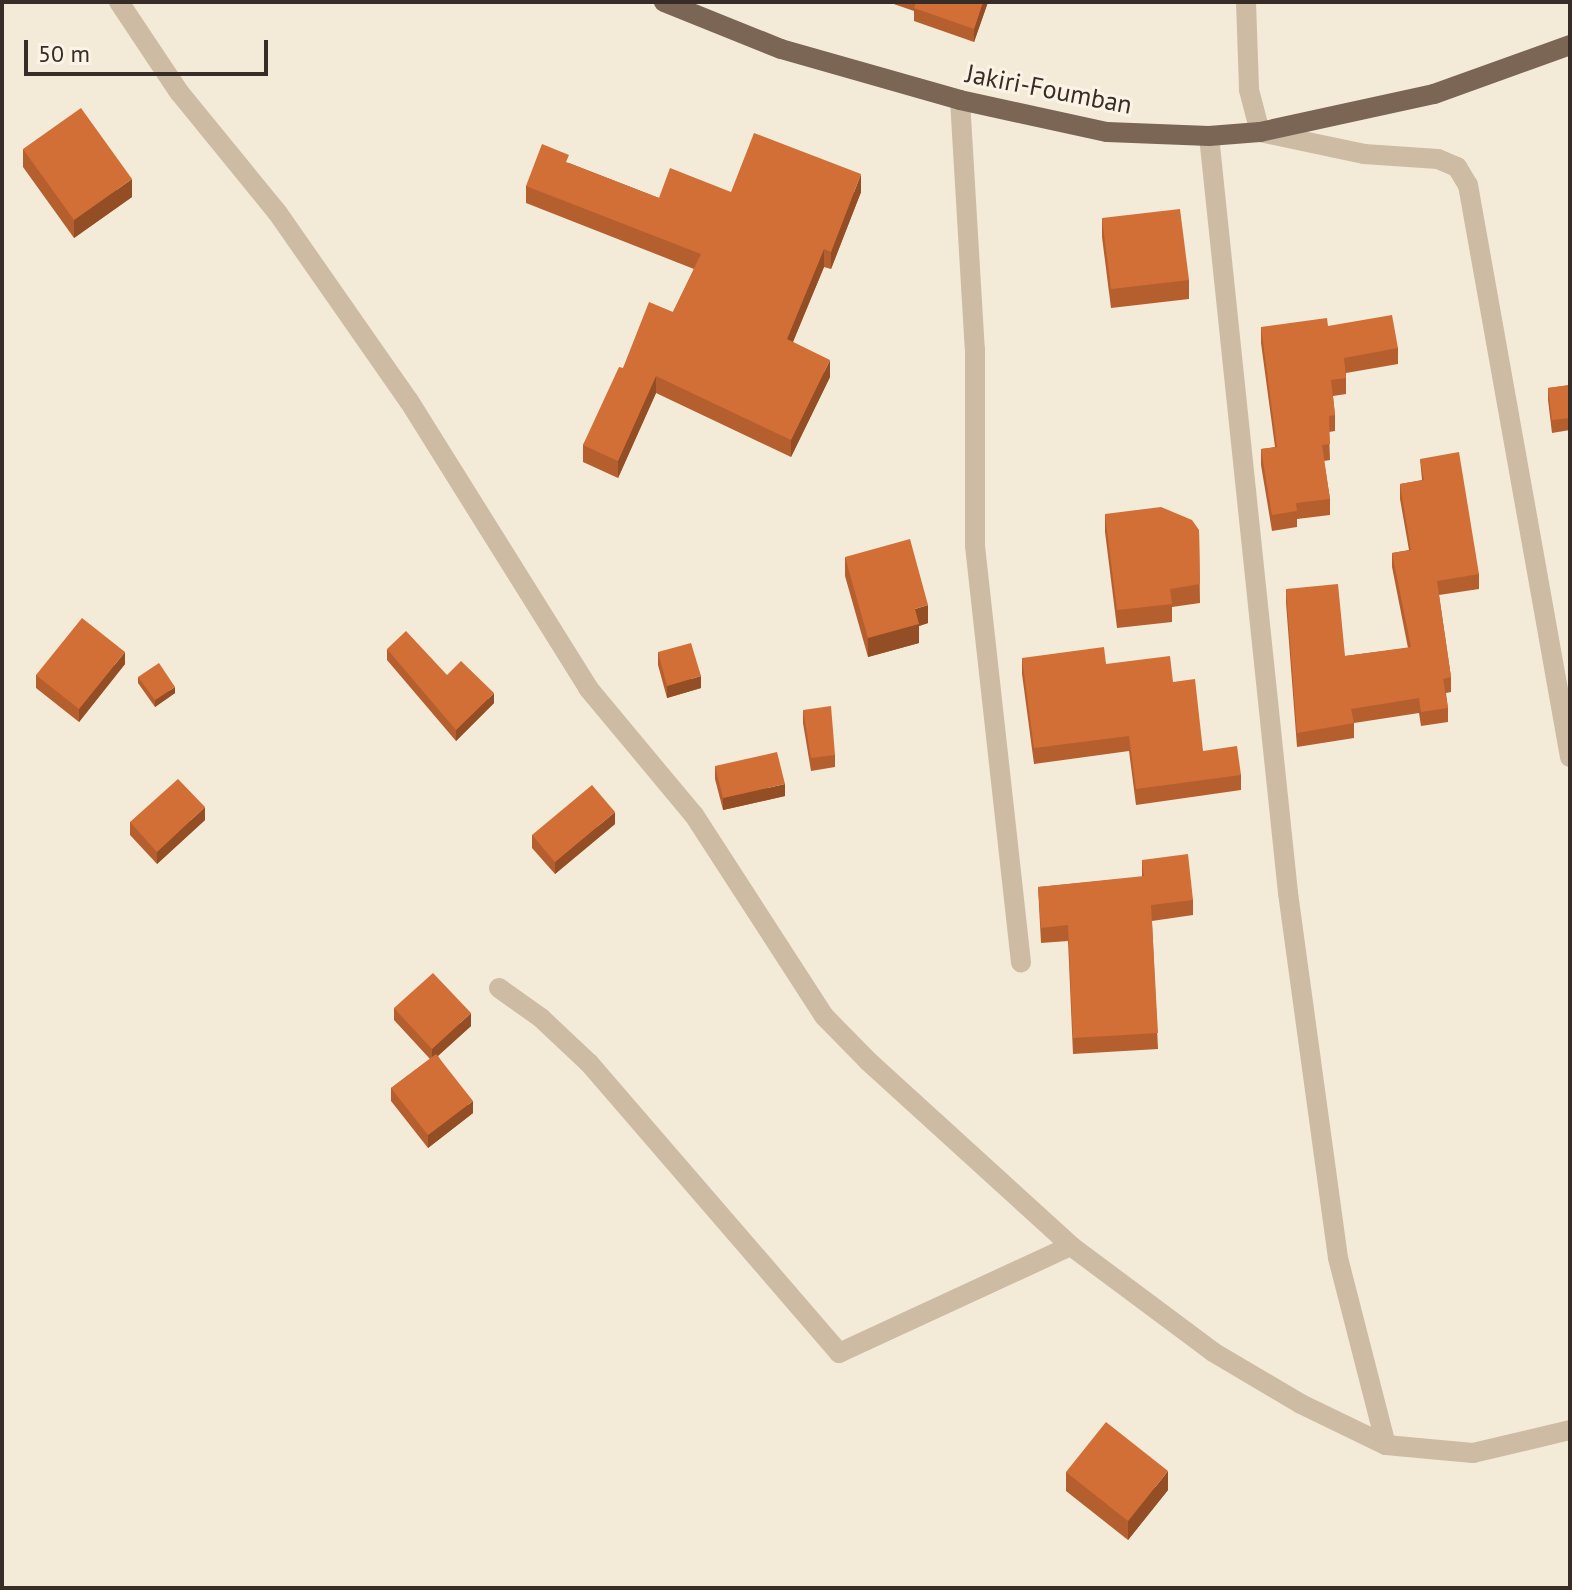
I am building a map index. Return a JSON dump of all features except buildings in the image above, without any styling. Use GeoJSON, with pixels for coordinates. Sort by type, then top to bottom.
{"type":"FeatureCollection","features":[{"type":"Feature","properties":{"kind":"main road","name":"Jakiri-Foumban"},"geometry":{"type":"LineString","coordinates":[[664,2],[781,49],[960,100],[1107,132],[1209,136],[1260,132],[1434,94],[1570,45]]}},
{"type":"Feature","properties":{"kind":"street"},"geometry":{"type":"LineString","coordinates":[[119,2],[179,92],[286,224],[409,401],[588,688],[694,815],[824,1016],[1071,1246],[1213,1352],[1386,1445],[1473,1453],[1570,1430]]}},
{"type":"Feature","properties":{"kind":"street"},"geometry":{"type":"LineString","coordinates":[[1246,2],[1249,90],[1260,132],[1364,154],[1438,159],[1457,167],[1468,185],[1570,757]]}},
{"type":"Feature","properties":{"kind":"street"},"geometry":{"type":"LineString","coordinates":[[960,100],[975,349],[975,546],[1021,962]]}},
{"type":"Feature","properties":{"kind":"street"},"geometry":{"type":"LineString","coordinates":[[1209,136],[1285,878],[1338,1258],[1386,1445]]}},
{"type":"Feature","properties":{"kind":"street"},"geometry":{"type":"LineString","coordinates":[[499,988],[541,1018],[589,1063],[839,1353],[1071,1246]]}}]}
